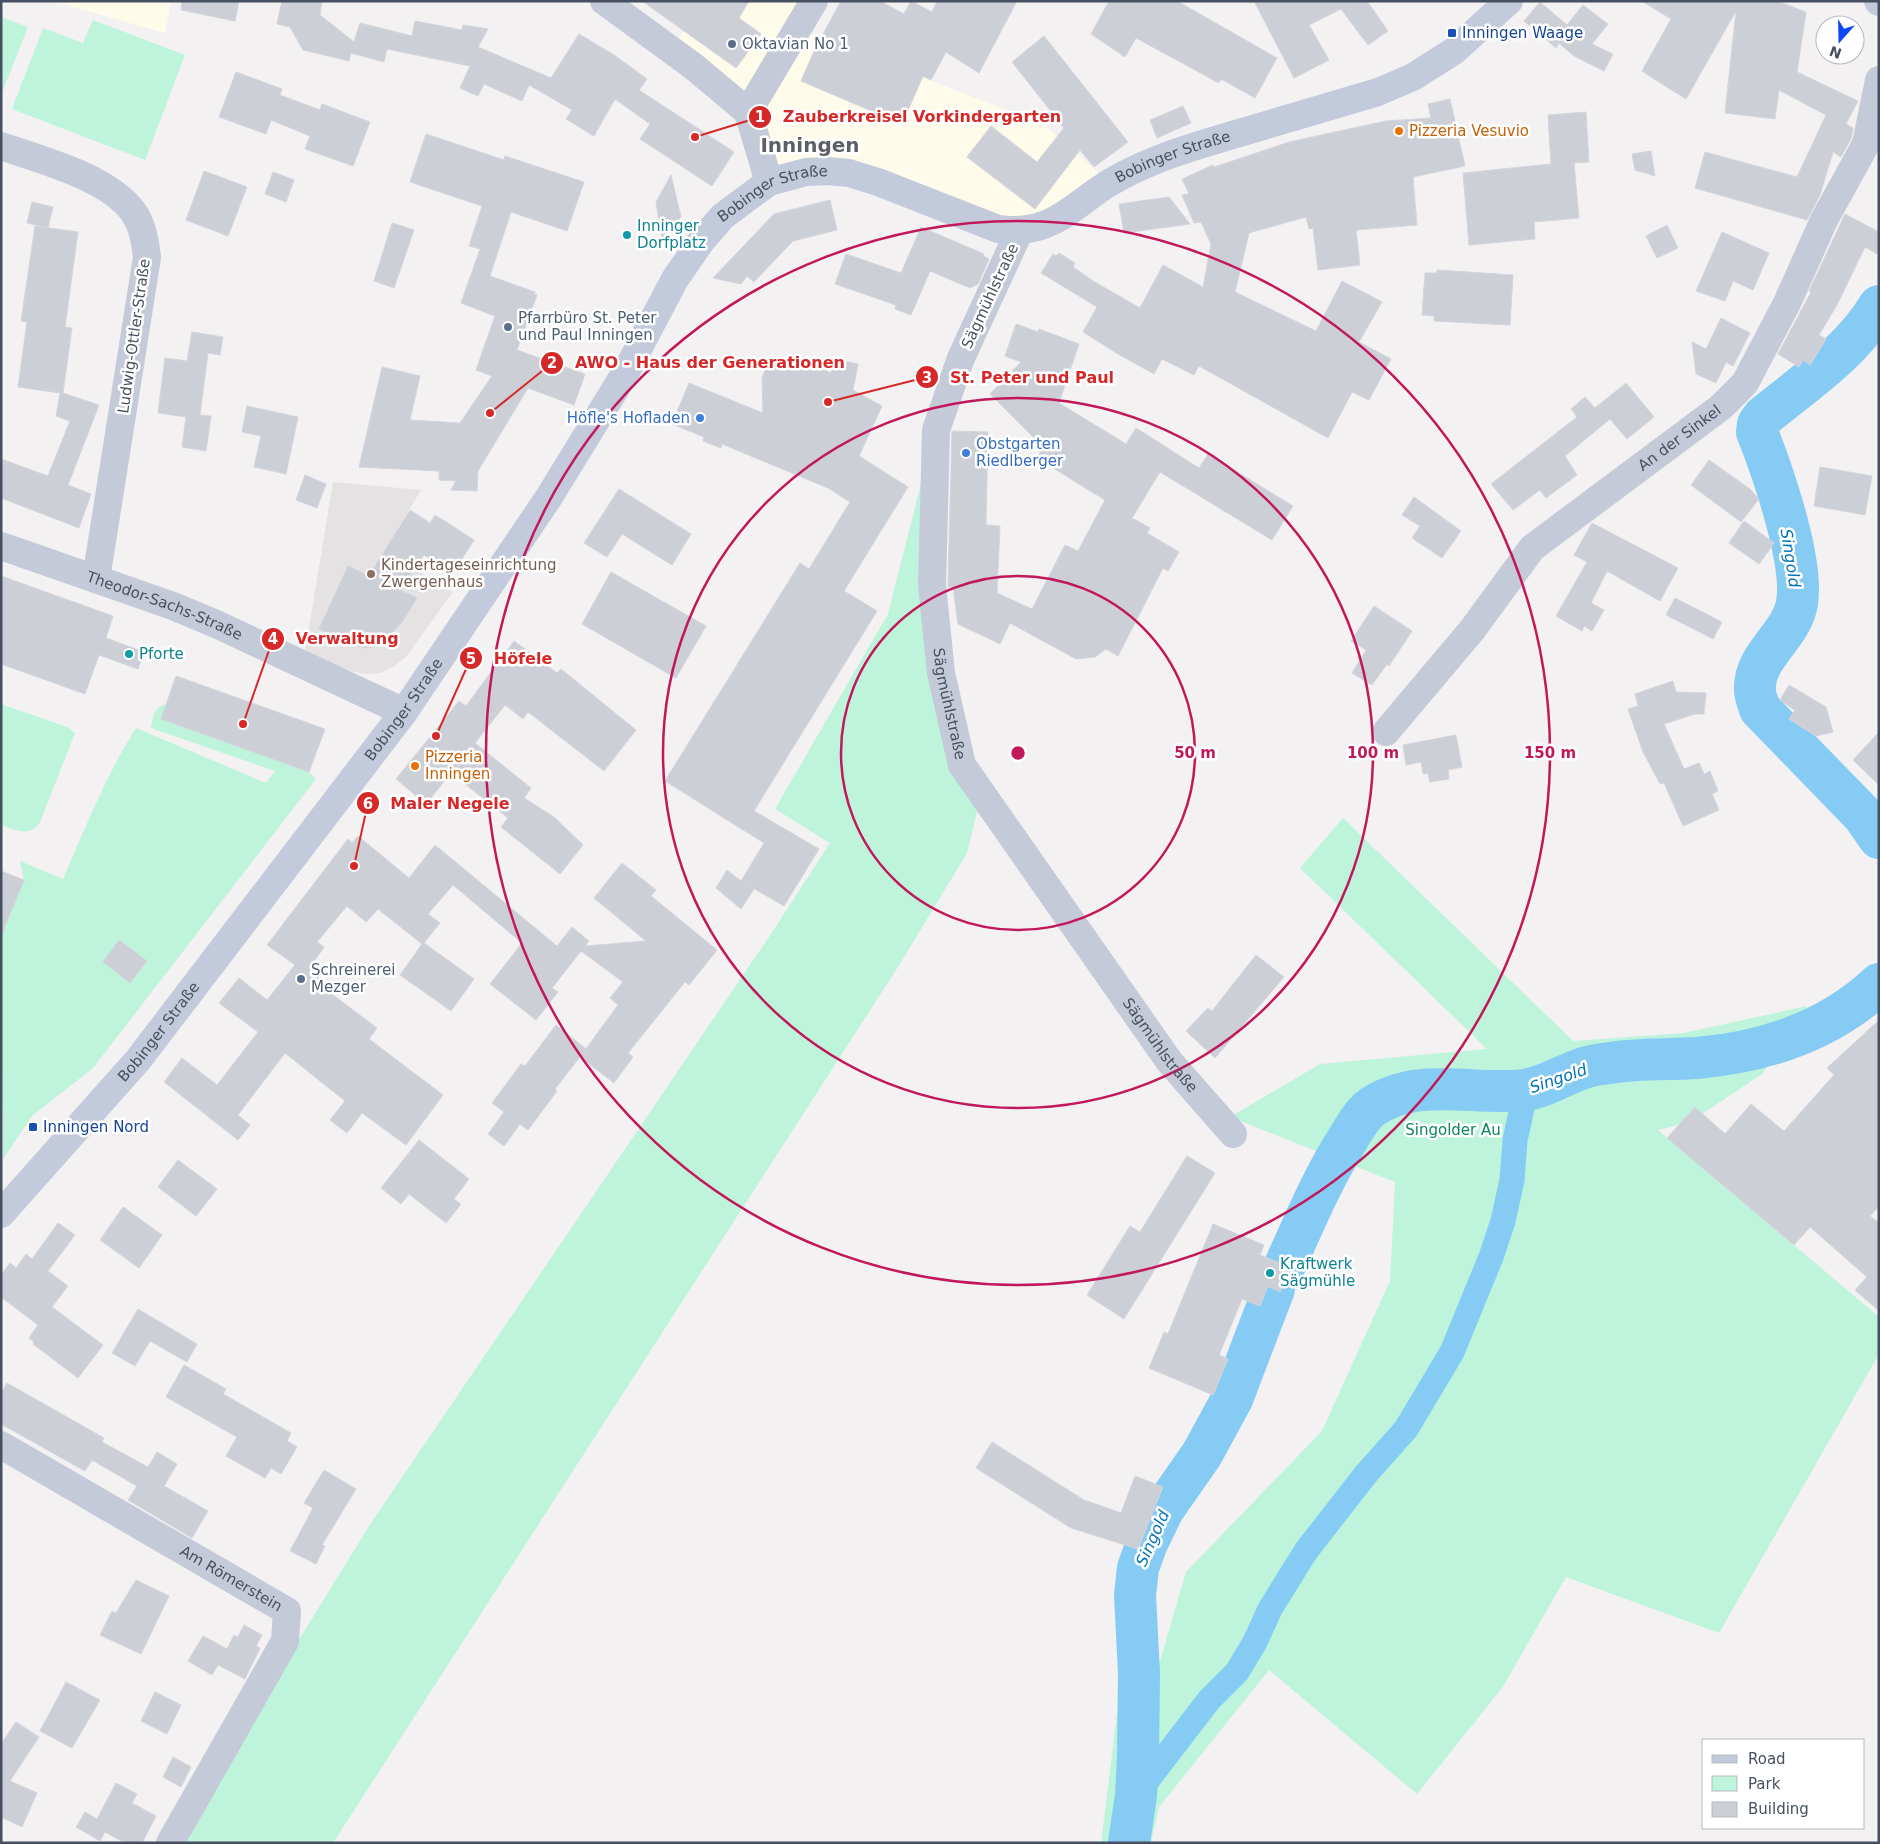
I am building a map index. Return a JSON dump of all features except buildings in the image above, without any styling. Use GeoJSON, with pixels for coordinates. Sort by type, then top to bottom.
{"type":"FeatureCollection","features":[{"type":"Feature","properties":{"kind":"main road","name":"Bobinger Straße"},"geometry":{"type":"LineString","coordinates":[[1,1214],[138,1060],[404,712],[549,497],[627,370],[675,279],[688,259],[723,216],[769,182],[806,172],[849,172],[998,230],[1019,232],[1044,226],[1110,183],[1150,162],[1378,92],[1413,77],[1454,51],[1509,1]]}},
{"type":"Feature","properties":{"kind":"street"},"geometry":{"type":"LineString","coordinates":[[604,1],[693,66],[748,112],[769,182]]}},
{"type":"Feature","properties":{"kind":"street"},"geometry":{"type":"LineString","coordinates":[[748,112],[814,1]]}},
{"type":"Feature","properties":{"kind":"street","name":"An der Sinkel"},"geometry":{"type":"LineString","coordinates":[[1386,732],[1472,630],[1532,548],[1721,407],[1745,383],[1787,303],[1824,220],[1866,144],[1879,80]]}},
{"type":"Feature","properties":{"kind":"street","name":"Ludwig-Ottler-Straße"},"geometry":{"type":"LineString","coordinates":[[1,146],[85,178],[114,193],[134,213],[144,236],[145,267],[96,579]]}},
{"type":"Feature","properties":{"kind":"street","name":"Sägmühlstraße"},"geometry":{"type":"LineString","coordinates":[[1019,232],[961,358],[936,430],[932,585],[941,673],[962,765],[1169,1061],[1233,1134]]}},
{"type":"Feature","properties":{"kind":"street","name":"Theodor-Sachs-Straße"},"geometry":{"type":"LineString","coordinates":[[1,546],[216,624],[404,712]]}},
{"type":"Feature","properties":{"kind":"street","name":"Am Römerstein"},"geometry":{"type":"LineString","coordinates":[[1,1445],[287,1611],[285,1641],[170,1843]]}},
{"type":"Feature","properties":{"kind":"shaded area"},"geometry":{"type":"Polygon","coordinates":[[[52,1],[171,1],[165,33],[52,1]]]}},
{"type":"Feature","properties":{"kind":"shaded area"},"geometry":{"type":"Polygon","coordinates":[[[699,1],[814,1],[798,29],[1045,125],[1110,183],[1032,230],[878,182],[769,182],[748,112],[672,51],[699,1]]]}},
{"type":"Feature","properties":{"kind":"shaded area","name":"Kindertageseinrichtung Zwergenhaus"},"geometry":{"type":"Polygon","coordinates":[[[333,482],[421,490],[385,550],[453,592],[406,657],[393,667],[380,673],[366,674],[349,671],[305,652],[333,482]]]}},
{"type":"Feature","properties":{"kind":"green space"},"geometry":{"type":"Polygon","coordinates":[[[1,17],[28,27],[1,95],[1,17]]]}},
{"type":"Feature","properties":{"kind":"green space"},"geometry":{"type":"Polygon","coordinates":[[[93,20],[185,55],[145,160],[12,109],[43,28],[83,43],[93,20]]]}},
{"type":"Feature","properties":{"kind":"green space"},"geometry":{"type":"Polygon","coordinates":[[[923,476],[922,627],[955,760],[979,803],[967,853],[898,967],[333,1843],[186,1843],[279,1672],[371,1523],[773,931],[830,843],[775,809],[888,614],[923,476]]]}},
{"type":"Feature","properties":{"kind":"green space"},"geometry":{"type":"Polygon","coordinates":[[[1,704],[67,727],[75,733],[40,822],[32,830],[22,831],[1,825],[1,704]]]}},
{"type":"Feature","properties":{"kind":"green space"},"geometry":{"type":"Polygon","coordinates":[[[166,704],[161,719],[309,772],[316,779],[93,1068],[32,1116],[3,1159],[1,937],[24,880],[20,861],[63,879],[105,784],[136,728],[266,783],[275,771],[151,728],[153,716],[159,707],[166,704]]]}},
{"type":"Feature","properties":{"kind":"green space","name":"Singolder Au"},"geometry":{"type":"Polygon","coordinates":[[[1343,818],[1573,1041],[1684,1033],[1807,1006],[1762,1074],[1690,1122],[1658,1130],[1879,1317],[1879,1354],[1719,1633],[1566,1577],[1502,1688],[1417,1794],[1269,1670],[1159,1807],[1151,1843],[1101,1843],[1123,1666],[1158,1668],[1186,1572],[1322,1431],[1390,1281],[1395,1182],[1230,1117],[1320,1064],[1487,1049],[1300,868],[1343,818]]]}},
{"type":"Feature","properties":{"kind":"waterway","name":"Singold"},"geometry":{"type":"LineString","coordinates":[[1879,306],[1868,323],[1841,353],[1763,417],[1758,424],[1757,432],[1779,493],[1792,541],[1798,586],[1794,614],[1761,665],[1755,690],[1760,709],[1863,815],[1879,838]]}},
{"type":"Feature","properties":{"kind":"waterway","name":"Singold"},"geometry":{"type":"LineString","coordinates":[[1285,1265],[1323,1183],[1362,1116],[1372,1107],[1390,1098],[1408,1092],[1427,1090],[1505,1091],[1532,1089],[1587,1067],[1597,1065],[1632,1060],[1697,1058],[1747,1051],[1795,1036],[1839,1015],[1879,984]]}},
{"type":"Feature","properties":{"kind":"waterway"},"geometry":{"type":"LineString","coordinates":[[1136,1795],[1209,1700],[1237,1672],[1255,1642],[1270,1609],[1306,1551],[1366,1474],[1406,1429],[1452,1352],[1491,1257],[1503,1221],[1512,1180],[1515,1140],[1526,1090]]}},
{"type":"Feature","properties":{"kind":"waterway","name":"Singold"},"geometry":{"type":"LineString","coordinates":[[1129,1843],[1136,1795],[1138,1756],[1139,1673],[1135,1595],[1138,1568],[1147,1543],[1163,1510],[1202,1454],[1232,1399],[1274,1289]]}},
{"type":"Feature","properties":{"kind":"place","name":"Inningen Waage"},"geometry":{"type":"Point","coordinates":[1452,33]}},
{"type":"Feature","properties":{"kind":"place","name":"Oktavian No 1"},"geometry":{"type":"Point","coordinates":[732,44]}},
{"type":"Feature","properties":{"kind":"place","name":"Pizzeria Vesuvio"},"geometry":{"type":"Point","coordinates":[1399,131]}},
{"type":"Feature","properties":{"kind":"place","name":"Zauberkreisel Vorkindergarten"},"geometry":{"type":"Point","coordinates":[695,137]}},
{"type":"Feature","properties":{"kind":"place","name":"Inninger Dorfplatz"},"geometry":{"type":"Point","coordinates":[627,235]}},
{"type":"Feature","properties":{"kind":"place","name":"Pfarrbüro St. Peter und Paul Inningen"},"geometry":{"type":"Point","coordinates":[508,327]}},
{"type":"Feature","properties":{"kind":"place","name":"St. Peter und Paul"},"geometry":{"type":"Point","coordinates":[828,402]}},
{"type":"Feature","properties":{"kind":"place","name":"AWO - Haus der Generationen"},"geometry":{"type":"Point","coordinates":[490,413]}},
{"type":"Feature","properties":{"kind":"place","name":"Höfle's Hofladen"},"geometry":{"type":"Point","coordinates":[700,418]}},
{"type":"Feature","properties":{"kind":"place","name":"Obstgarten Riedlberger"},"geometry":{"type":"Point","coordinates":[966,453]}},
{"type":"Feature","properties":{"kind":"place","name":"Kindertageseinrichtung Zwergenhaus"},"geometry":{"type":"Point","coordinates":[371,574]}},
{"type":"Feature","properties":{"kind":"place","name":"Pforte"},"geometry":{"type":"Point","coordinates":[129,654]}},
{"type":"Feature","properties":{"kind":"place","name":"Verwaltung"},"geometry":{"type":"Point","coordinates":[243,724]}},
{"type":"Feature","properties":{"kind":"place","name":"Höfele"},"geometry":{"type":"Point","coordinates":[436,736]}},
{"type":"Feature","properties":{"kind":"place","name":"Pizzeria Inningen"},"geometry":{"type":"Point","coordinates":[415,766]}},
{"type":"Feature","properties":{"kind":"place","name":"Maler Negele"},"geometry":{"type":"Point","coordinates":[354,866]}},
{"type":"Feature","properties":{"kind":"place","name":"Schreinerei Mezger"},"geometry":{"type":"Point","coordinates":[301,979]}},
{"type":"Feature","properties":{"kind":"place","name":"Inningen Nord"},"geometry":{"type":"Point","coordinates":[33,1127]}},
{"type":"Feature","properties":{"kind":"place","name":"Kraftwerk Sägmühle"},"geometry":{"type":"Point","coordinates":[1270,1273]}},
{"type":"Feature","properties":{"kind":"district","name":"Inningen"},"geometry":{"type":"Point","coordinates":[810,145]}}]}
